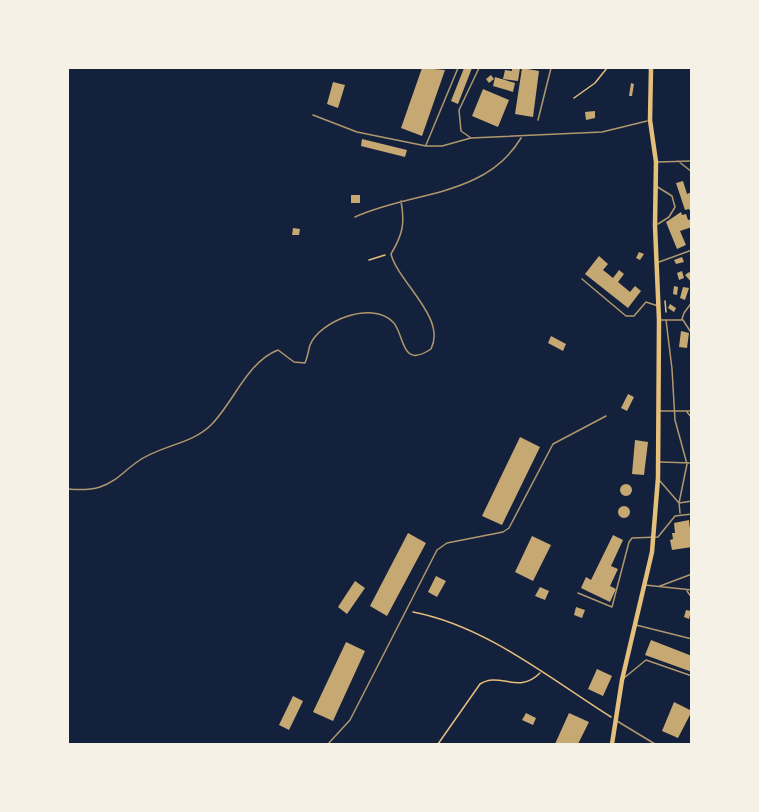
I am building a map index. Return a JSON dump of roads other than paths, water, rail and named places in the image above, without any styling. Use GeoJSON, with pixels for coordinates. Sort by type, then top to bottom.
{"type":"FeatureCollection","features":[{"type":"Feature","properties":{"kind":"main road"},"geometry":{"type":"LineString","coordinates":[[612,744],[614,719],[653,538],[658,478],[659,320],[655,226],[656,162],[650,120],[651,68]]}},
{"type":"Feature","properties":{"kind":"lane"},"geometry":{"type":"LineString","coordinates":[[426,146],[458,68]]}},
{"type":"Feature","properties":{"kind":"lane"},"geometry":{"type":"LineString","coordinates":[[471,138],[461,131],[459,110],[479,68]]}},
{"type":"Feature","properties":{"kind":"lane"},"geometry":{"type":"LineString","coordinates":[[538,120],[551,68]]}},
{"type":"Feature","properties":{"kind":"lane"},"geometry":{"type":"LineString","coordinates":[[313,115],[357,132],[426,146],[442,146],[471,138],[602,132],[650,120]]}},
{"type":"Feature","properties":{"kind":"lane"},"geometry":{"type":"LineString","coordinates":[[355,217],[377,207],[444,192],[476,179],[507,158],[521,137]]}},
{"type":"Feature","properties":{"kind":"lane"},"geometry":{"type":"LineString","coordinates":[[678,161],[692,172]]}},
{"type":"Feature","properties":{"kind":"lane"},"geometry":{"type":"LineString","coordinates":[[656,162],[692,161]]}},
{"type":"Feature","properties":{"kind":"lane"},"geometry":{"type":"LineString","coordinates":[[655,226],[669,217],[675,207],[672,196],[656,186]]}},
{"type":"Feature","properties":{"kind":"lane"},"geometry":{"type":"LineString","coordinates":[[68,489],[97,488],[105,485],[119,479],[138,461],[188,441],[211,426],[256,365],[267,354],[278,350],[294,362],[305,363],[309,356],[310,344],[334,321],[350,314],[383,314],[395,323],[400,342],[406,352],[417,355],[431,349],[435,342],[431,323],[413,288],[394,266],[391,254],[402,235],[405,223],[401,201]]}},
{"type":"Feature","properties":{"kind":"lane"},"geometry":{"type":"LineString","coordinates":[[656,263],[692,250]]}},
{"type":"Feature","properties":{"kind":"lane"},"geometry":{"type":"LineString","coordinates":[[582,279],[626,316],[634,316],[646,302],[658,307]]}},
{"type":"Feature","properties":{"kind":"lane"},"geometry":{"type":"LineString","coordinates":[[682,320],[692,302]]}},
{"type":"Feature","properties":{"kind":"lane"},"geometry":{"type":"LineString","coordinates":[[659,320],[682,320]]}},
{"type":"Feature","properties":{"kind":"lane"},"geometry":{"type":"LineString","coordinates":[[666,320],[675,411],[687,464],[679,503],[680,513]]}},
{"type":"Feature","properties":{"kind":"lane"},"geometry":{"type":"LineString","coordinates":[[682,320],[692,334]]}},
{"type":"Feature","properties":{"kind":"lane"},"geometry":{"type":"LineString","coordinates":[[659,411],[692,411]]}},
{"type":"Feature","properties":{"kind":"lane"},"geometry":{"type":"LineString","coordinates":[[687,411],[692,418]]}},
{"type":"Feature","properties":{"kind":"lane"},"geometry":{"type":"LineString","coordinates":[[328,744],[350,720],[437,550],[447,543],[503,532],[509,528],[553,444],[606,416]]}},
{"type":"Feature","properties":{"kind":"lane"},"geometry":{"type":"LineString","coordinates":[[658,462],[692,463]]}},
{"type":"Feature","properties":{"kind":"lane"},"geometry":{"type":"LineString","coordinates":[[658,478],[679,503]]}},
{"type":"Feature","properties":{"kind":"lane"},"geometry":{"type":"LineString","coordinates":[[679,503],[692,501]]}},
{"type":"Feature","properties":{"kind":"lane"},"geometry":{"type":"LineString","coordinates":[[579,593],[612,607],[632,538],[653,538],[663,534],[670,521],[680,513],[692,514]]}},
{"type":"Feature","properties":{"kind":"lane"},"geometry":{"type":"LineString","coordinates":[[659,586],[692,574]]}},
{"type":"Feature","properties":{"kind":"lane"},"geometry":{"type":"LineString","coordinates":[[644,585],[692,590]]}},
{"type":"Feature","properties":{"kind":"lane"},"geometry":{"type":"LineString","coordinates":[[686,590],[692,598]]}},
{"type":"Feature","properties":{"kind":"lane"},"geometry":{"type":"LineString","coordinates":[[636,625],[692,639]]}},
{"type":"Feature","properties":{"kind":"lane"},"geometry":{"type":"LineString","coordinates":[[622,680],[646,660],[692,676]]}},
{"type":"Feature","properties":{"kind":"lane"},"geometry":{"type":"LineString","coordinates":[[614,719],[656,744]]}}]}
